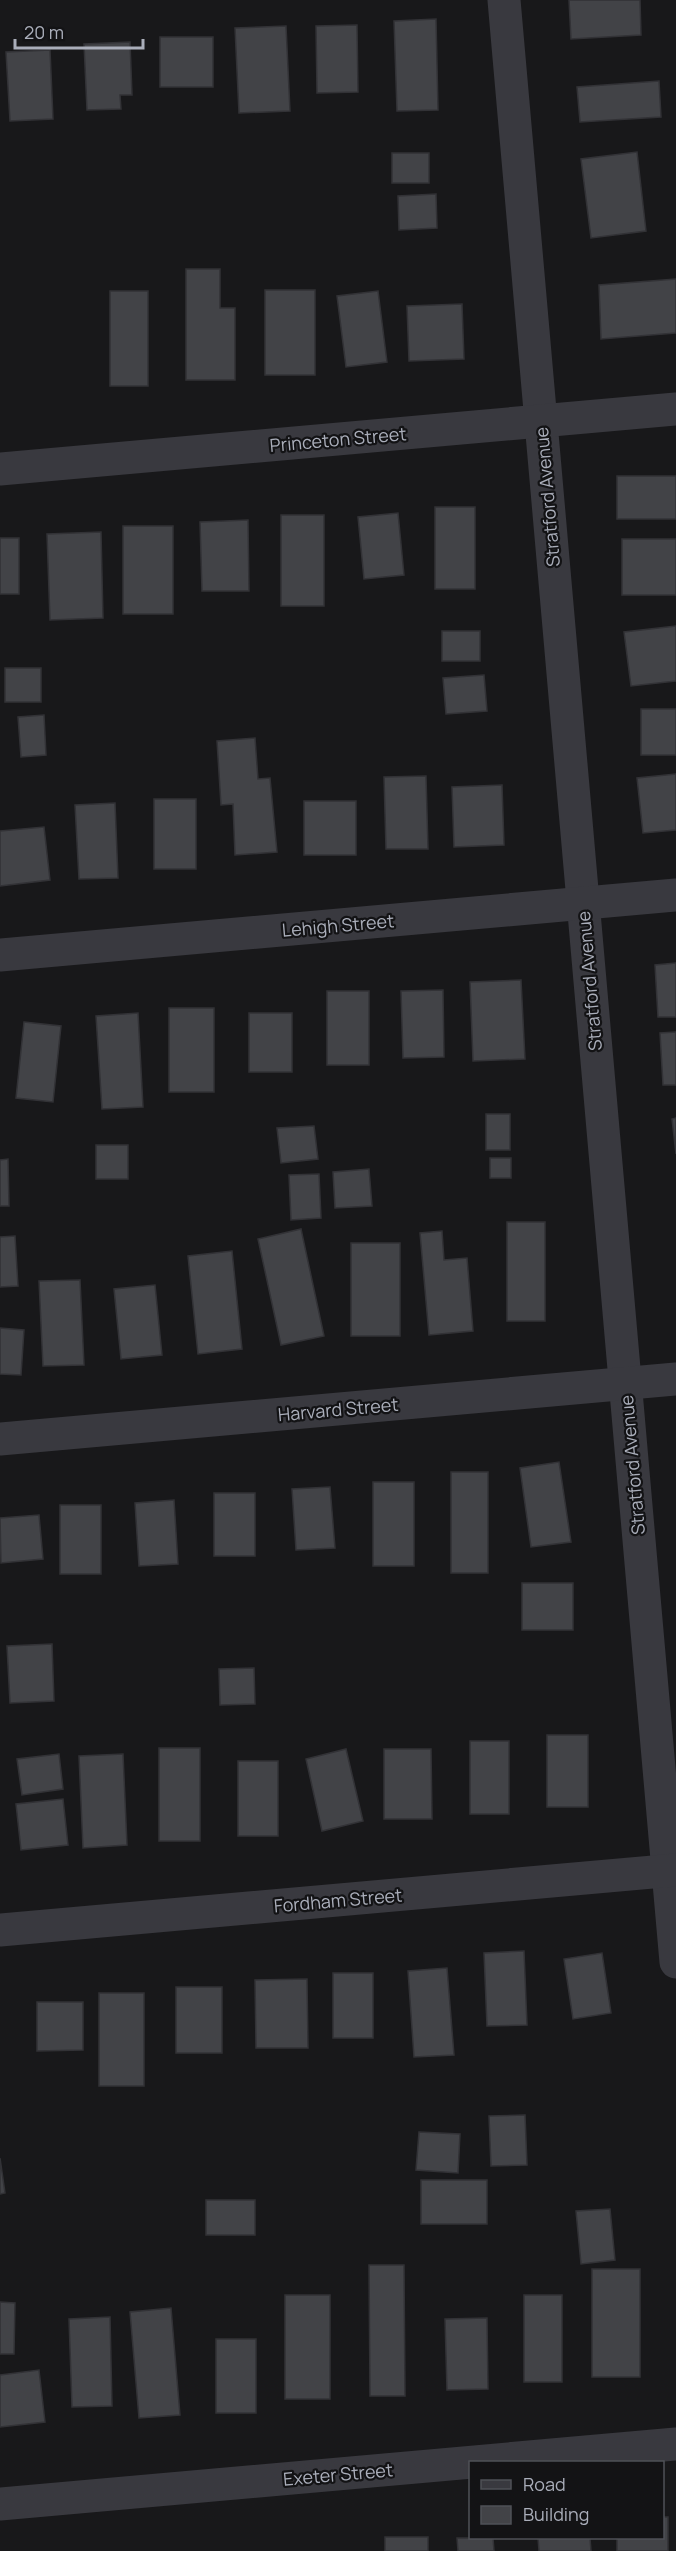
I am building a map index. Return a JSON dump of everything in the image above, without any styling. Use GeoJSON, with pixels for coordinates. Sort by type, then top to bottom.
{"type":"FeatureCollection","features":[{"type":"Feature","properties":{"kind":"street","name":"Stratford Avenue"},"geometry":{"type":"LineString","coordinates":[[504,0],[624,1383],[672,1871],[676,1962]]}},
{"type":"Feature","properties":{"kind":"street","name":"Princeton Street"},"geometry":{"type":"LineString","coordinates":[[0,469],[676,409]]}},
{"type":"Feature","properties":{"kind":"street","name":"Lehigh Street"},"geometry":{"type":"LineString","coordinates":[[0,955],[676,895]]}},
{"type":"Feature","properties":{"kind":"street","name":"Harvard Street"},"geometry":{"type":"LineString","coordinates":[[0,1439],[676,1379]]}},
{"type":"Feature","properties":{"kind":"street","name":"Fordham Street"},"geometry":{"type":"LineString","coordinates":[[0,1930],[672,1871]]}},
{"type":"Feature","properties":{"kind":"street","name":"Exeter Street"},"geometry":{"type":"LineString","coordinates":[[484,2461],[676,2444]]}},
{"type":"Feature","properties":{"kind":"street","name":"Exeter Street"},"geometry":{"type":"LineString","coordinates":[[0,2504],[469,2462]]}},
{"type":"Feature","properties":{"kind":"building"},"geometry":{"type":"Polygon","coordinates":[[[569,0],[640,0],[641,35],[571,39],[569,0]]]}},
{"type":"Feature","properties":{"kind":"building"},"geometry":{"type":"Polygon","coordinates":[[[436,19],[438,110],[397,111],[394,21],[436,19]]]}},
{"type":"Feature","properties":{"kind":"building"},"geometry":{"type":"Polygon","coordinates":[[[357,25],[358,92],[317,93],[316,26],[357,25]]]}},
{"type":"Feature","properties":{"kind":"building"},"geometry":{"type":"Polygon","coordinates":[[[286,26],[290,111],[239,113],[235,28],[286,26]]]}},
{"type":"Feature","properties":{"kind":"building"},"geometry":{"type":"Polygon","coordinates":[[[160,37],[213,37],[213,87],[160,87],[160,37]]]}},
{"type":"Feature","properties":{"kind":"building"},"geometry":{"type":"Polygon","coordinates":[[[130,42],[132,95],[120,95],[121,109],[87,110],[84,44],[130,42]]]}},
{"type":"Feature","properties":{"kind":"building"},"geometry":{"type":"Polygon","coordinates":[[[50,50],[53,119],[10,121],[6,52],[50,50]]]}},
{"type":"Feature","properties":{"kind":"building"},"geometry":{"type":"Polygon","coordinates":[[[659,81],[661,117],[580,122],[577,87],[659,81]]]}},
{"type":"Feature","properties":{"kind":"building"},"geometry":{"type":"Polygon","coordinates":[[[637,152],[646,231],[591,238],[581,159],[637,152]]]}},
{"type":"Feature","properties":{"kind":"building"},"geometry":{"type":"Polygon","coordinates":[[[392,153],[429,153],[429,183],[392,183],[392,153]]]}},
{"type":"Feature","properties":{"kind":"building"},"geometry":{"type":"Polygon","coordinates":[[[436,194],[437,228],[399,230],[398,196],[436,194]]]}},
{"type":"Feature","properties":{"kind":"building"},"geometry":{"type":"Polygon","coordinates":[[[186,269],[220,269],[220,308],[235,308],[235,380],[186,380],[186,269]]]}},
{"type":"Feature","properties":{"kind":"building"},"geometry":{"type":"Polygon","coordinates":[[[676,279],[676,333],[601,339],[599,285],[676,279]]]}},
{"type":"Feature","properties":{"kind":"building"},"geometry":{"type":"Polygon","coordinates":[[[265,290],[315,290],[315,375],[265,375],[265,290]]]}},
{"type":"Feature","properties":{"kind":"building"},"geometry":{"type":"Polygon","coordinates":[[[110,291],[148,291],[148,386],[110,386],[110,291]]]}},
{"type":"Feature","properties":{"kind":"building"},"geometry":{"type":"Polygon","coordinates":[[[378,291],[387,362],[346,367],[337,296],[378,291]]]}},
{"type":"Feature","properties":{"kind":"building"},"geometry":{"type":"Polygon","coordinates":[[[462,304],[464,359],[409,361],[407,306],[462,304]]]}},
{"type":"Feature","properties":{"kind":"building"},"geometry":{"type":"Polygon","coordinates":[[[617,476],[676,476],[676,519],[617,519],[617,476]]]}},
{"type":"Feature","properties":{"kind":"building"},"geometry":{"type":"Polygon","coordinates":[[[435,507],[475,507],[475,589],[435,589],[435,507]]]}},
{"type":"Feature","properties":{"kind":"building"},"geometry":{"type":"Polygon","coordinates":[[[398,513],[404,575],[364,579],[358,517],[398,513]]]}},
{"type":"Feature","properties":{"kind":"building"},"geometry":{"type":"Polygon","coordinates":[[[281,515],[324,515],[324,606],[281,606],[281,515]]]}},
{"type":"Feature","properties":{"kind":"building"},"geometry":{"type":"Polygon","coordinates":[[[248,520],[249,591],[202,591],[200,522],[248,520]]]}},
{"type":"Feature","properties":{"kind":"building"},"geometry":{"type":"Polygon","coordinates":[[[123,526],[173,526],[173,614],[123,614],[123,526]]]}},
{"type":"Feature","properties":{"kind":"building"},"geometry":{"type":"Polygon","coordinates":[[[101,532],[103,618],[50,620],[47,534],[101,532]]]}},
{"type":"Feature","properties":{"kind":"building"},"geometry":{"type":"Polygon","coordinates":[[[0,538],[19,538],[19,594],[0,594],[0,538]]]}},
{"type":"Feature","properties":{"kind":"building"},"geometry":{"type":"Polygon","coordinates":[[[622,539],[676,539],[676,595],[622,595],[622,539]]]}},
{"type":"Feature","properties":{"kind":"building"},"geometry":{"type":"Polygon","coordinates":[[[676,626],[676,681],[631,686],[624,632],[676,626]]]}},
{"type":"Feature","properties":{"kind":"building"},"geometry":{"type":"Polygon","coordinates":[[[442,631],[480,631],[480,661],[442,661],[442,631]]]}},
{"type":"Feature","properties":{"kind":"building"},"geometry":{"type":"Polygon","coordinates":[[[5,668],[41,668],[41,702],[5,702],[5,668]]]}},
{"type":"Feature","properties":{"kind":"building"},"geometry":{"type":"Polygon","coordinates":[[[484,675],[487,711],[446,714],[443,678],[484,675]]]}},
{"type":"Feature","properties":{"kind":"building"},"geometry":{"type":"Polygon","coordinates":[[[641,709],[676,709],[676,755],[641,755],[641,709]]]}},
{"type":"Feature","properties":{"kind":"building"},"geometry":{"type":"Polygon","coordinates":[[[44,715],[46,755],[21,757],[18,717],[44,715]]]}},
{"type":"Feature","properties":{"kind":"building"},"geometry":{"type":"Polygon","coordinates":[[[255,738],[258,779],[270,778],[277,852],[235,855],[233,804],[221,805],[217,741],[255,738]]]}},
{"type":"Feature","properties":{"kind":"building"},"geometry":{"type":"Polygon","coordinates":[[[676,774],[676,830],[643,833],[637,778],[676,774]]]}},
{"type":"Feature","properties":{"kind":"building"},"geometry":{"type":"Polygon","coordinates":[[[426,776],[428,849],[386,849],[384,777],[426,776]]]}},
{"type":"Feature","properties":{"kind":"building"},"geometry":{"type":"Polygon","coordinates":[[[502,785],[504,845],[454,847],[452,787],[502,785]]]}},
{"type":"Feature","properties":{"kind":"building"},"geometry":{"type":"Polygon","coordinates":[[[154,799],[196,799],[196,869],[154,869],[154,799]]]}},
{"type":"Feature","properties":{"kind":"building"},"geometry":{"type":"Polygon","coordinates":[[[304,801],[356,801],[356,855],[304,855],[304,801]]]}},
{"type":"Feature","properties":{"kind":"building"},"geometry":{"type":"Polygon","coordinates":[[[115,803],[118,878],[79,879],[75,805],[115,803]]]}},
{"type":"Feature","properties":{"kind":"building"},"geometry":{"type":"Polygon","coordinates":[[[44,827],[50,880],[0,886],[0,831],[44,827]]]}},
{"type":"Feature","properties":{"kind":"building"},"geometry":{"type":"Polygon","coordinates":[[[676,963],[676,1017],[658,1017],[655,965],[676,963]]]}},
{"type":"Feature","properties":{"kind":"building"},"geometry":{"type":"Polygon","coordinates":[[[521,980],[525,1059],[473,1061],[470,982],[521,980]]]}},
{"type":"Feature","properties":{"kind":"building"},"geometry":{"type":"Polygon","coordinates":[[[443,990],[444,1057],[403,1058],[401,991],[443,990]]]}},
{"type":"Feature","properties":{"kind":"building"},"geometry":{"type":"Polygon","coordinates":[[[327,991],[369,991],[369,1065],[327,1065],[327,991]]]}},
{"type":"Feature","properties":{"kind":"building"},"geometry":{"type":"Polygon","coordinates":[[[169,1008],[214,1008],[214,1092],[169,1092],[169,1008]]]}},
{"type":"Feature","properties":{"kind":"building"},"geometry":{"type":"Polygon","coordinates":[[[138,1013],[143,1107],[102,1109],[96,1016],[138,1013]]]}},
{"type":"Feature","properties":{"kind":"building"},"geometry":{"type":"Polygon","coordinates":[[[249,1013],[292,1013],[292,1072],[249,1072],[249,1013]]]}},
{"type":"Feature","properties":{"kind":"building"},"geometry":{"type":"Polygon","coordinates":[[[24,1022],[61,1026],[53,1102],[16,1098],[24,1022]]]}},
{"type":"Feature","properties":{"kind":"building"},"geometry":{"type":"Polygon","coordinates":[[[676,1032],[676,1085],[663,1085],[660,1033],[676,1032]]]}},
{"type":"Feature","properties":{"kind":"building"},"geometry":{"type":"Polygon","coordinates":[[[486,1114],[510,1114],[510,1150],[486,1150],[486,1114]]]}},
{"type":"Feature","properties":{"kind":"building"},"geometry":{"type":"Polygon","coordinates":[[[676,1118],[676,1154],[672,1119],[676,1118]]]}},
{"type":"Feature","properties":{"kind":"building"},"geometry":{"type":"Polygon","coordinates":[[[314,1126],[318,1159],[281,1163],[277,1128],[314,1126]]]}},
{"type":"Feature","properties":{"kind":"building"},"geometry":{"type":"Polygon","coordinates":[[[96,1145],[128,1145],[128,1179],[96,1179],[96,1145]]]}},
{"type":"Feature","properties":{"kind":"building"},"geometry":{"type":"Polygon","coordinates":[[[490,1158],[511,1158],[511,1178],[490,1178],[490,1158]]]}},
{"type":"Feature","properties":{"kind":"building"},"geometry":{"type":"Polygon","coordinates":[[[8,1159],[9,1206],[0,1206],[0,1160],[8,1159]]]}},
{"type":"Feature","properties":{"kind":"building"},"geometry":{"type":"Polygon","coordinates":[[[369,1169],[372,1206],[335,1208],[333,1172],[369,1169]]]}},
{"type":"Feature","properties":{"kind":"building"},"geometry":{"type":"Polygon","coordinates":[[[319,1174],[321,1218],[291,1220],[289,1175],[319,1174]]]}},
{"type":"Feature","properties":{"kind":"building"},"geometry":{"type":"Polygon","coordinates":[[[507,1222],[545,1222],[545,1321],[507,1321],[507,1222]]]}},
{"type":"Feature","properties":{"kind":"building"},"geometry":{"type":"Polygon","coordinates":[[[301,1229],[324,1336],[281,1345],[258,1239],[301,1229]]]}},
{"type":"Feature","properties":{"kind":"building"},"geometry":{"type":"Polygon","coordinates":[[[442,1231],[444,1260],[467,1258],[473,1331],[429,1335],[420,1233],[442,1231]]]}},
{"type":"Feature","properties":{"kind":"building"},"geometry":{"type":"Polygon","coordinates":[[[15,1236],[18,1286],[0,1287],[0,1237],[15,1236]]]}},
{"type":"Feature","properties":{"kind":"building"},"geometry":{"type":"Polygon","coordinates":[[[351,1243],[400,1243],[400,1336],[351,1336],[351,1243]]]}},
{"type":"Feature","properties":{"kind":"building"},"geometry":{"type":"Polygon","coordinates":[[[232,1251],[242,1349],[198,1354],[188,1256],[232,1251]]]}},
{"type":"Feature","properties":{"kind":"building"},"geometry":{"type":"Polygon","coordinates":[[[80,1280],[84,1365],[43,1366],[39,1281],[80,1280]]]}},
{"type":"Feature","properties":{"kind":"building"},"geometry":{"type":"Polygon","coordinates":[[[155,1285],[162,1355],[121,1359],[114,1289],[155,1285]]]}},
{"type":"Feature","properties":{"kind":"building"},"geometry":{"type":"Polygon","coordinates":[[[0,1328],[24,1330],[21,1375],[0,1374],[0,1328]]]}},
{"type":"Feature","properties":{"kind":"building"},"geometry":{"type":"Polygon","coordinates":[[[559,1462],[571,1542],[531,1547],[520,1468],[559,1462]]]}},
{"type":"Feature","properties":{"kind":"building"},"geometry":{"type":"Polygon","coordinates":[[[451,1472],[488,1472],[488,1573],[451,1573],[451,1472]]]}},
{"type":"Feature","properties":{"kind":"building"},"geometry":{"type":"Polygon","coordinates":[[[373,1482],[414,1482],[414,1566],[373,1566],[373,1482]]]}},
{"type":"Feature","properties":{"kind":"building"},"geometry":{"type":"Polygon","coordinates":[[[330,1487],[335,1548],[296,1550],[292,1489],[330,1487]]]}},
{"type":"Feature","properties":{"kind":"building"},"geometry":{"type":"Polygon","coordinates":[[[214,1493],[255,1493],[255,1556],[214,1556],[214,1493]]]}},
{"type":"Feature","properties":{"kind":"building"},"geometry":{"type":"Polygon","coordinates":[[[174,1500],[178,1564],[139,1566],[135,1503],[174,1500]]]}},
{"type":"Feature","properties":{"kind":"building"},"geometry":{"type":"Polygon","coordinates":[[[60,1505],[101,1505],[101,1574],[60,1574],[60,1505]]]}},
{"type":"Feature","properties":{"kind":"building"},"geometry":{"type":"Polygon","coordinates":[[[39,1515],[43,1559],[1,1563],[0,1518],[39,1515]]]}},
{"type":"Feature","properties":{"kind":"building"},"geometry":{"type":"Polygon","coordinates":[[[522,1583],[573,1583],[573,1630],[522,1630],[522,1583]]]}},
{"type":"Feature","properties":{"kind":"building"},"geometry":{"type":"Polygon","coordinates":[[[52,1644],[54,1701],[10,1703],[7,1646],[52,1644]]]}},
{"type":"Feature","properties":{"kind":"building"},"geometry":{"type":"Polygon","coordinates":[[[254,1668],[255,1704],[220,1705],[219,1669],[254,1668]]]}},
{"type":"Feature","properties":{"kind":"building"},"geometry":{"type":"Polygon","coordinates":[[[547,1735],[588,1735],[588,1807],[547,1807],[547,1735]]]}},
{"type":"Feature","properties":{"kind":"building"},"geometry":{"type":"Polygon","coordinates":[[[470,1741],[509,1741],[509,1814],[470,1814],[470,1741]]]}},
{"type":"Feature","properties":{"kind":"building"},"geometry":{"type":"Polygon","coordinates":[[[159,1748],[200,1748],[200,1841],[159,1841],[159,1748]]]}},
{"type":"Feature","properties":{"kind":"building"},"geometry":{"type":"Polygon","coordinates":[[[346,1749],[363,1821],[322,1831],[306,1759],[346,1749]]]}},
{"type":"Feature","properties":{"kind":"building"},"geometry":{"type":"Polygon","coordinates":[[[384,1749],[431,1749],[432,1819],[384,1819],[384,1749]]]}},
{"type":"Feature","properties":{"kind":"building"},"geometry":{"type":"Polygon","coordinates":[[[59,1754],[63,1789],[22,1795],[17,1759],[59,1754]]]}},
{"type":"Feature","properties":{"kind":"building"},"geometry":{"type":"Polygon","coordinates":[[[123,1754],[127,1845],[83,1848],[79,1756],[123,1754]]]}},
{"type":"Feature","properties":{"kind":"building"},"geometry":{"type":"Polygon","coordinates":[[[238,1761],[278,1761],[278,1836],[238,1836],[238,1761]]]}},
{"type":"Feature","properties":{"kind":"building"},"geometry":{"type":"Polygon","coordinates":[[[63,1799],[68,1845],[21,1850],[16,1804],[63,1799]]]}},
{"type":"Feature","properties":{"kind":"building"},"geometry":{"type":"Polygon","coordinates":[[[524,1951],[527,2025],[487,2026],[484,1953],[524,1951]]]}},
{"type":"Feature","properties":{"kind":"building"},"geometry":{"type":"Polygon","coordinates":[[[602,1953],[611,2013],[573,2019],[564,1959],[602,1953]]]}},
{"type":"Feature","properties":{"kind":"building"},"geometry":{"type":"Polygon","coordinates":[[[447,1968],[454,2055],[414,2057],[408,1971],[447,1968]]]}},
{"type":"Feature","properties":{"kind":"building"},"geometry":{"type":"Polygon","coordinates":[[[333,1973],[373,1973],[373,2038],[333,2038],[333,1973]]]}},
{"type":"Feature","properties":{"kind":"building"},"geometry":{"type":"Polygon","coordinates":[[[307,1979],[308,2048],[256,2048],[255,1980],[307,1979]]]}},
{"type":"Feature","properties":{"kind":"building"},"geometry":{"type":"Polygon","coordinates":[[[176,1987],[222,1987],[222,2053],[176,2053],[176,1987]]]}},
{"type":"Feature","properties":{"kind":"building"},"geometry":{"type":"Polygon","coordinates":[[[99,1993],[144,1993],[144,2086],[99,2086],[99,1993]]]}},
{"type":"Feature","properties":{"kind":"building"},"geometry":{"type":"Polygon","coordinates":[[[37,2002],[83,2002],[83,2050],[37,2051],[37,2002]]]}},
{"type":"Feature","properties":{"kind":"building"},"geometry":{"type":"Polygon","coordinates":[[[525,2115],[527,2165],[491,2166],[489,2116],[525,2115]]]}},
{"type":"Feature","properties":{"kind":"building"},"geometry":{"type":"Polygon","coordinates":[[[419,2132],[460,2134],[458,2173],[416,2170],[419,2132]]]}},
{"type":"Feature","properties":{"kind":"building"},"geometry":{"type":"Polygon","coordinates":[[[0,2158],[5,2193],[0,2194],[0,2158]]]}},
{"type":"Feature","properties":{"kind":"building"},"geometry":{"type":"Polygon","coordinates":[[[421,2180],[487,2180],[487,2224],[421,2224],[421,2180]]]}},
{"type":"Feature","properties":{"kind":"building"},"geometry":{"type":"Polygon","coordinates":[[[206,2200],[255,2200],[255,2235],[206,2235],[206,2200]]]}},
{"type":"Feature","properties":{"kind":"building"},"geometry":{"type":"Polygon","coordinates":[[[610,2209],[615,2260],[581,2264],[576,2211],[610,2209]]]}},
{"type":"Feature","properties":{"kind":"building"},"geometry":{"type":"Polygon","coordinates":[[[369,2265],[404,2265],[405,2396],[370,2396],[369,2265]]]}},
{"type":"Feature","properties":{"kind":"building"},"geometry":{"type":"Polygon","coordinates":[[[592,2269],[640,2269],[640,2377],[592,2377],[592,2269]]]}},
{"type":"Feature","properties":{"kind":"building"},"geometry":{"type":"Polygon","coordinates":[[[285,2295],[330,2295],[330,2399],[285,2399],[285,2295]]]}},
{"type":"Feature","properties":{"kind":"building"},"geometry":{"type":"Polygon","coordinates":[[[524,2295],[562,2295],[562,2382],[524,2382],[524,2295]]]}},
{"type":"Feature","properties":{"kind":"building"},"geometry":{"type":"Polygon","coordinates":[[[0,2302],[15,2303],[14,2354],[0,2354],[0,2302]]]}},
{"type":"Feature","properties":{"kind":"building"},"geometry":{"type":"Polygon","coordinates":[[[171,2308],[180,2415],[139,2418],[130,2312],[171,2308]]]}},
{"type":"Feature","properties":{"kind":"building"},"geometry":{"type":"Polygon","coordinates":[[[110,2317],[112,2406],[72,2407],[69,2319],[110,2317]]]}},
{"type":"Feature","properties":{"kind":"building"},"geometry":{"type":"Polygon","coordinates":[[[487,2318],[488,2389],[447,2390],[445,2319],[487,2318]]]}},
{"type":"Feature","properties":{"kind":"building"},"geometry":{"type":"Polygon","coordinates":[[[216,2339],[256,2339],[256,2413],[216,2413],[216,2339]]]}},
{"type":"Feature","properties":{"kind":"building"},"geometry":{"type":"Polygon","coordinates":[[[39,2370],[45,2422],[0,2427],[0,2375],[39,2370]]]}},
{"type":"Feature","properties":{"kind":"building"},"geometry":{"type":"Polygon","coordinates":[[[664,2517],[668,2517],[668,2551],[617,2551],[617,2539],[664,2539],[664,2517]]]}},
{"type":"Feature","properties":{"kind":"building"},"geometry":{"type":"Polygon","coordinates":[[[385,2537],[428,2537],[428,2551],[385,2551],[385,2537]]]}},
{"type":"Feature","properties":{"kind":"building"},"geometry":{"type":"Polygon","coordinates":[[[457,2538],[493,2539],[494,2551],[458,2551],[457,2538]]]}},
{"type":"Feature","properties":{"kind":"building"},"geometry":{"type":"Polygon","coordinates":[[[538,2539],[590,2539],[591,2551],[539,2551],[538,2539]]]}}]}
